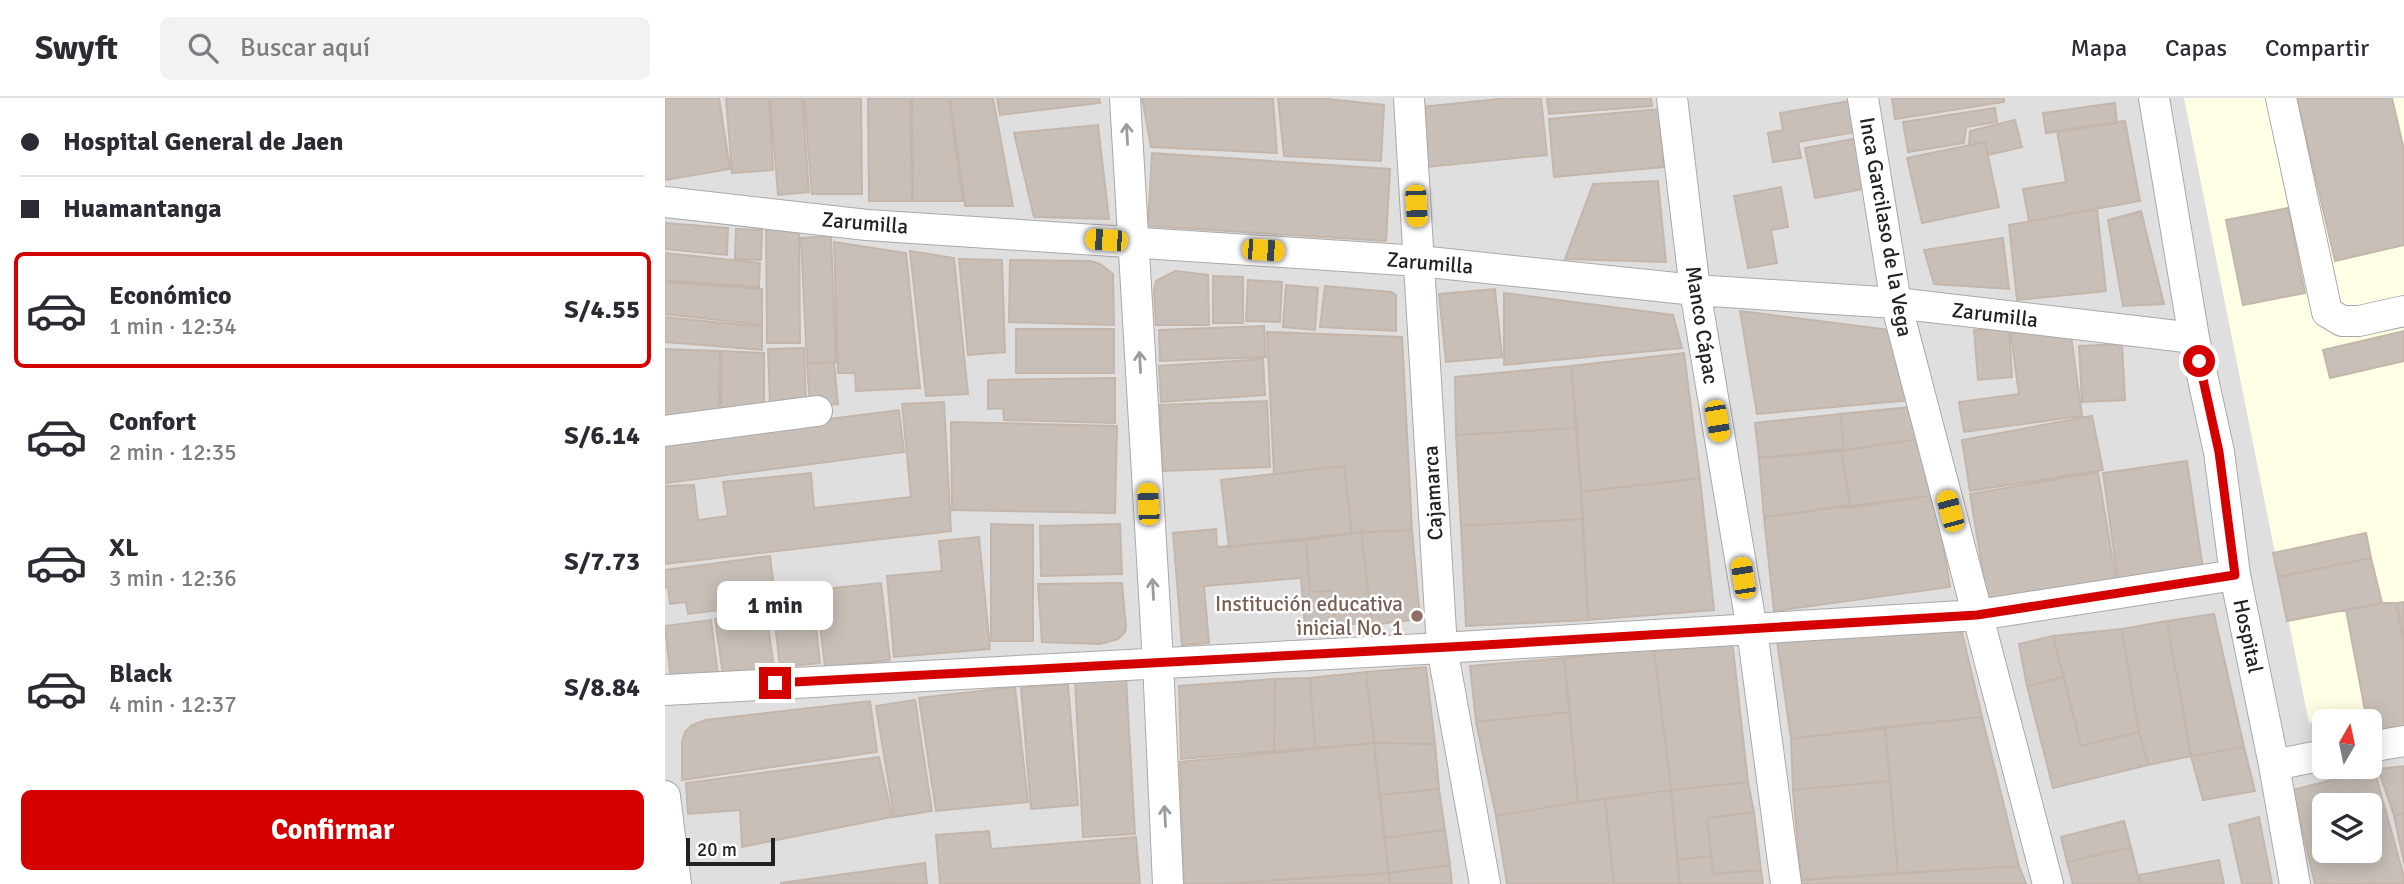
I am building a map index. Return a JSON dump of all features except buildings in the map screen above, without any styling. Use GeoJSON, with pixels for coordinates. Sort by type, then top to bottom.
{"type":"FeatureCollection","features":[{"type":"Feature","properties":{"kind":"street"},"geometry":{"type":"LineString","coordinates":[[1125,98],[1158,662],[1168,884]]}},
{"type":"Feature","properties":{"kind":"street","name":"Cajamarca"},"geometry":{"type":"LineString","coordinates":[[1409,98],[1442,648],[1485,884]]}},
{"type":"Feature","properties":{"kind":"street","name":"Manco Cápac"},"geometry":{"type":"LineString","coordinates":[[1672,98],[1695,290],[1752,630],[1786,884]]}},
{"type":"Feature","properties":{"kind":"street","name":"Inca Garcilaso de la Vega"},"geometry":{"type":"LineString","coordinates":[[1863,98],[1896,303],[2048,884]]}},
{"type":"Feature","properties":{"kind":"street","name":"Hospital"},"geometry":{"type":"LineString","coordinates":[[2154,98],[2195,338],[2219,452],[2235,575],[2295,884]]}},
{"type":"Feature","properties":{"kind":"street"},"geometry":{"type":"LineString","coordinates":[[2281,98],[2327,312],[2342,321],[2359,321],[2404,311]]}},
{"type":"Feature","properties":{"kind":"street","name":"Zarumilla"},"geometry":{"type":"LineString","coordinates":[[665,202],[867,225],[1419,261],[1695,290],[1896,303],[2195,338]]}},
{"type":"Feature","properties":{"kind":"street"},"geometry":{"type":"LineString","coordinates":[[665,432],[817,411]]}},
{"type":"Feature","properties":{"kind":"street"},"geometry":{"type":"LineString","coordinates":[[665,690],[1442,648],[1977,615],[2235,575]]}},
{"type":"Feature","properties":{"kind":"street"},"geometry":{"type":"LineString","coordinates":[[2382,744],[2404,740]]}},
{"type":"Feature","properties":{"kind":"street"},"geometry":{"type":"LineString","coordinates":[[2274,765],[2312,757]]}},
{"type":"Feature","properties":{"kind":"street"},"geometry":{"type":"LineString","coordinates":[[665,796],[676,884]]}},
{"type":"Feature","properties":{"kind":"shaded area"},"geometry":{"type":"Polygon","coordinates":[[[665,98],[2404,98],[2404,884],[665,884],[665,98]]]}},
{"type":"Feature","properties":{"kind":"shaded area"},"geometry":{"type":"Polygon","coordinates":[[[2184,98],[2404,98],[2404,705],[2382,709],[2312,709],[2312,722],[2309,723],[2184,98]]]}},
{"type":"Feature","properties":{"kind":"place","name":"Institución educativa inicial No. 1"},"geometry":{"type":"Point","coordinates":[1417,616]}},
{"type":"Feature","properties":{"kind":"route"},"geometry":{"type":"LineString","coordinates":[[775,683],[1752,630],[1977,615],[2235,575],[2219,452],[2199,361]]}}]}
